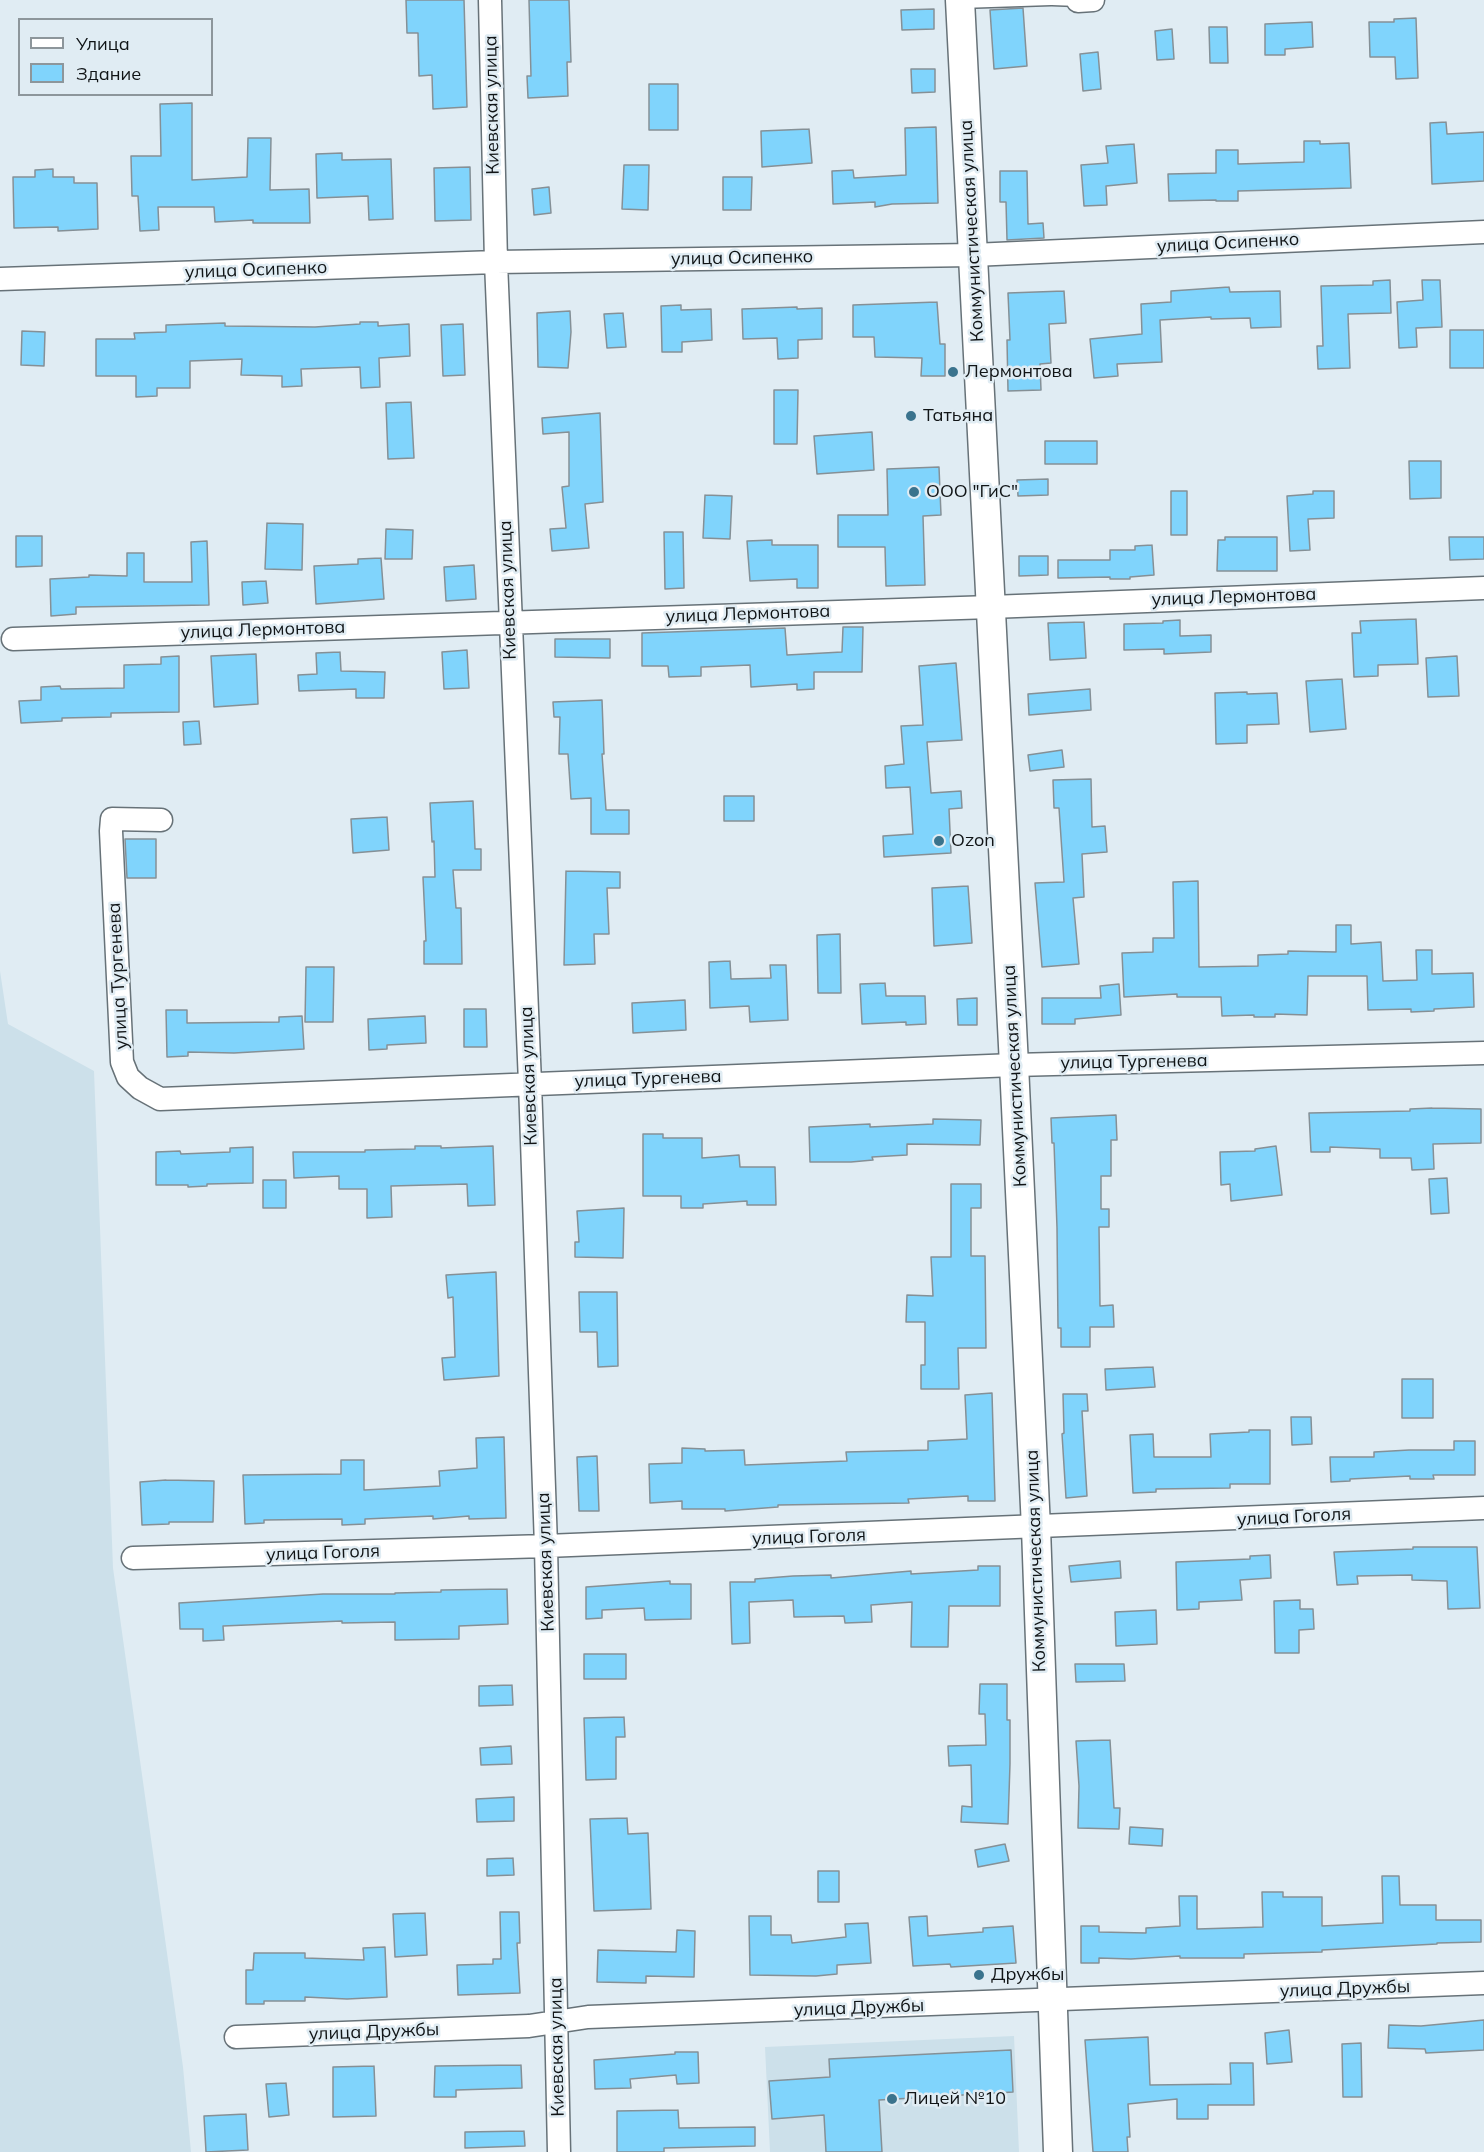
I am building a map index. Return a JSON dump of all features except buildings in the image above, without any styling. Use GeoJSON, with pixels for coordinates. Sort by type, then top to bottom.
{"type":"FeatureCollection","features":[{"type":"Feature","properties":{"kind":"street","name":"Киевская улица"},"geometry":{"type":"LineString","coordinates":[[490,0],[496,262],[530,1083],[546,1546],[559,2152]]}},
{"type":"Feature","properties":{"kind":"street","name":"Коммунистическая улица"},"geometry":{"type":"LineString","coordinates":[[960,2],[1036,1528],[1058,2152]]}},
{"type":"Feature","properties":{"kind":"street","name":"улица Осипенко"},"geometry":{"type":"LineString","coordinates":[[0,279],[496,262],[973,255],[1484,232]]}},
{"type":"Feature","properties":{"kind":"street","name":"улица Лермонтова"},"geometry":{"type":"LineString","coordinates":[[13,639],[991,607],[1484,588]]}},
{"type":"Feature","properties":{"kind":"street","name":"улица Тургенева"},"geometry":{"type":"LineString","coordinates":[[161,820],[112,819],[122,1062],[128,1077],[140,1088],[160,1099],[1014,1065],[1484,1053]]}},
{"type":"Feature","properties":{"kind":"street","name":"улица Гоголя"},"geometry":{"type":"LineString","coordinates":[[133,1558],[1036,1528],[1484,1508]]}},
{"type":"Feature","properties":{"kind":"street","name":"улица Дружбы"},"geometry":{"type":"LineString","coordinates":[[236,2037],[529,2026],[588,2018],[1484,1983]]}},
{"type":"Feature","properties":{"kind":"lane"},"geometry":{"type":"LineString","coordinates":[[960,2],[1086,1]]}},
{"type":"Feature","properties":{"kind":"shaded area"},"geometry":{"type":"Polygon","coordinates":[[[0,971],[8,1024],[94,1071],[113,1568],[183,2067],[191,2152],[0,2152],[0,971]]]}},
{"type":"Feature","properties":{"kind":"shaded area","name":"Лицей №10"},"geometry":{"type":"Polygon","coordinates":[[[1014,2036],[1019,2152],[770,2152],[765,2047],[1014,2036]]]}},
{"type":"Feature","properties":{"kind":"place","name":"Лермонтова"},"geometry":{"type":"Point","coordinates":[953,372]}},
{"type":"Feature","properties":{"kind":"place","name":"Татьяна"},"geometry":{"type":"Point","coordinates":[911,416]}},
{"type":"Feature","properties":{"kind":"place","name":"ООО \"ГиС\""},"geometry":{"type":"Point","coordinates":[914,492]}},
{"type":"Feature","properties":{"kind":"place","name":"Ozon"},"geometry":{"type":"Point","coordinates":[939,841]}},
{"type":"Feature","properties":{"kind":"place","name":"Дружбы"},"geometry":{"type":"Point","coordinates":[979,1975]}},
{"type":"Feature","properties":{"kind":"place","name":"Лицей №10"},"geometry":{"type":"Point","coordinates":[892,2099]}}]}
